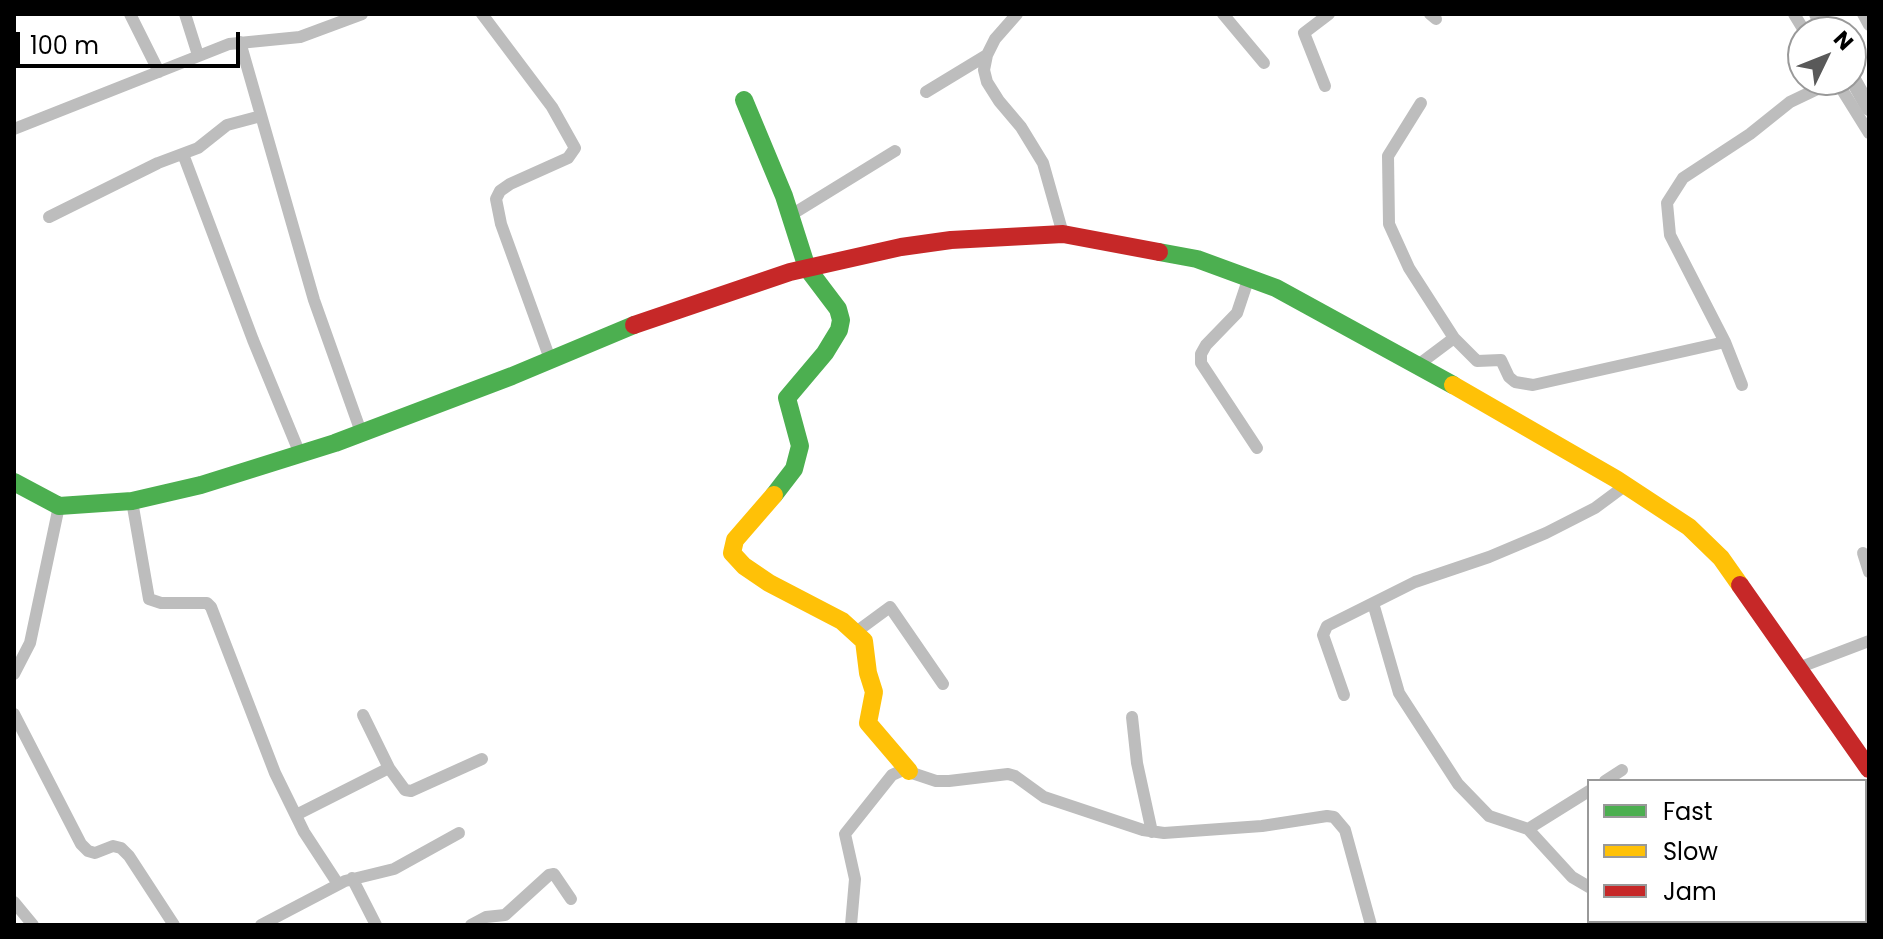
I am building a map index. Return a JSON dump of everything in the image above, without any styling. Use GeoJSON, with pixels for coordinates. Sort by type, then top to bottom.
{"type":"FeatureCollection","features":[{"type":"Feature","properties":{"kind":"street"},"geometry":{"type":"LineString","coordinates":[[130,14],[159,72]]}},
{"type":"Feature","properties":{"kind":"street"},"geometry":{"type":"LineString","coordinates":[[185,14],[198,55]]}},
{"type":"Feature","properties":{"kind":"street"},"geometry":{"type":"LineString","coordinates":[[14,129],[198,55],[240,42],[300,37],[362,14]]}},
{"type":"Feature","properties":{"kind":"street"},"geometry":{"type":"LineString","coordinates":[[482,14],[552,107],[575,148],[568,158],[510,184],[500,191],[496,199],[501,224],[550,359]]}},
{"type":"Feature","properties":{"kind":"street"},"geometry":{"type":"LineString","coordinates":[[1017,14],[995,39],[984,70],[987,82],[1043,163],[1063,234]]}},
{"type":"Feature","properties":{"kind":"street"},"geometry":{"type":"LineString","coordinates":[[1223,14],[1264,63]]}},
{"type":"Feature","properties":{"kind":"street"},"geometry":{"type":"LineString","coordinates":[[1325,86],[1304,33],[1329,14]]}},
{"type":"Feature","properties":{"kind":"street"},"geometry":{"type":"LineString","coordinates":[[1863,14],[1869,25]]}},
{"type":"Feature","properties":{"kind":"street"},"geometry":{"type":"LineString","coordinates":[[240,42],[314,300],[361,432]]}},
{"type":"Feature","properties":{"kind":"street"},"geometry":{"type":"LineString","coordinates":[[926,92],[987,55]]}},
{"type":"Feature","properties":{"kind":"street"},"geometry":{"type":"LineString","coordinates":[[1742,385],[1725,342],[1670,235],[1667,203],[1683,178],[1803,96]]}},
{"type":"Feature","properties":{"kind":"street"},"geometry":{"type":"LineString","coordinates":[[1846,96],[1869,133]]}},
{"type":"Feature","properties":{"kind":"street"},"geometry":{"type":"LineString","coordinates":[[744,100],[791,215],[807,268],[838,309],[841,320],[839,330],[825,353],[787,398],[800,446],[794,469],[735,540],[732,553],[744,566],[769,583],[842,621],[856,632],[866,647],[868,673],[874,692],[868,723],[909,771]]}},
{"type":"Feature","properties":{"kind":"street"},"geometry":{"type":"LineString","coordinates":[[1421,103],[1388,156],[1389,224],[1409,268],[1454,338],[1477,361],[1501,360],[1515,382],[1533,385],[1725,342]]}},
{"type":"Feature","properties":{"kind":"street"},"geometry":{"type":"LineString","coordinates":[[49,217],[206,143],[227,125],[261,116]]}},
{"type":"Feature","properties":{"kind":"street"},"geometry":{"type":"LineString","coordinates":[[791,215],[895,151]]}},
{"type":"Feature","properties":{"kind":"street"},"geometry":{"type":"LineString","coordinates":[[183,154],[300,454]]}},
{"type":"Feature","properties":{"kind":"street"},"geometry":{"type":"LineString","coordinates":[[14,482],[59,506],[132,501],[201,485],[361,432],[512,376],[611,333],[807,268],[901,247],[951,240],[1063,234],[1197,259],[1249,277],[1331,317],[1626,485],[1689,527],[1721,558],[1869,769]]}},
{"type":"Feature","properties":{"kind":"street"},"geometry":{"type":"LineString","coordinates":[[1249,277],[1237,313],[1206,345],[1201,354],[1201,363],[1257,448]]}},
{"type":"Feature","properties":{"kind":"street"},"geometry":{"type":"LineString","coordinates":[[1418,365],[1454,338]]}},
{"type":"Feature","properties":{"kind":"street"},"geometry":{"type":"LineString","coordinates":[[1344,695],[1323,635],[1324,629],[1415,582],[1477,562],[1546,533],[1595,508],[1626,485]]}},
{"type":"Feature","properties":{"kind":"street"},"geometry":{"type":"LineString","coordinates":[[132,501],[146,593],[154,602],[201,602],[211,607],[275,773],[320,858],[338,884]]}},
{"type":"Feature","properties":{"kind":"street"},"geometry":{"type":"LineString","coordinates":[[14,674],[30,643],[59,506]]}},
{"type":"Feature","properties":{"kind":"street"},"geometry":{"type":"LineString","coordinates":[[1863,553],[1869,572]]}},
{"type":"Feature","properties":{"kind":"street"},"geometry":{"type":"LineString","coordinates":[[1373,603],[1399,693],[1458,784],[1489,816],[1528,829],[1572,877],[1587,886]]}},
{"type":"Feature","properties":{"kind":"street"},"geometry":{"type":"LineString","coordinates":[[856,632],[890,607],[943,684]]}},
{"type":"Feature","properties":{"kind":"street"},"geometry":{"type":"LineString","coordinates":[[1798,668],[1869,641]]}},
{"type":"Feature","properties":{"kind":"street"},"geometry":{"type":"LineString","coordinates":[[14,714],[81,844],[95,853],[113,846],[121,848],[174,925]]}},
{"type":"Feature","properties":{"kind":"street"},"geometry":{"type":"LineString","coordinates":[[363,715],[389,768],[405,790],[411,791],[482,759]]}},
{"type":"Feature","properties":{"kind":"street"},"geometry":{"type":"LineString","coordinates":[[1132,717],[1137,763],[1152,832]]}},
{"type":"Feature","properties":{"kind":"street"},"geometry":{"type":"LineString","coordinates":[[296,815],[389,768]]}},
{"type":"Feature","properties":{"kind":"street"},"geometry":{"type":"LineString","coordinates":[[1608,779],[1622,770]]}},
{"type":"Feature","properties":{"kind":"street"},"geometry":{"type":"LineString","coordinates":[[851,925],[855,879],[845,834],[897,771],[909,771],[936,781],[1008,774],[1044,797],[1152,832],[1177,834],[1334,817],[1345,830],[1371,925]]}},
{"type":"Feature","properties":{"kind":"street"},"geometry":{"type":"LineString","coordinates":[[1528,829],[1587,792]]}},
{"type":"Feature","properties":{"kind":"street"},"geometry":{"type":"LineString","coordinates":[[261,925],[352,878],[394,869],[459,833]]}},
{"type":"Feature","properties":{"kind":"street"},"geometry":{"type":"LineString","coordinates":[[471,925],[486,917],[505,915],[549,875],[554,874],[571,899]]}},
{"type":"Feature","properties":{"kind":"street"},"geometry":{"type":"LineString","coordinates":[[352,878],[376,925]]}},
{"type":"Feature","properties":{"kind":"street"},"geometry":{"type":"LineString","coordinates":[[14,902],[33,925]]}},
{"type":"Feature","properties":{"kind":"waterway"},"geometry":{"type":"LineString","coordinates":[[1862,96],[1869,108]]}},
{"type":"Feature","properties":{"kind":"traffic: fast"},"geometry":{"type":"LineString","coordinates":[[744,100],[784,196],[807,268],[838,309],[841,320],[839,330],[825,353],[787,398],[800,446],[794,469],[774,495]]}},
{"type":"Feature","properties":{"kind":"traffic: fast"},"geometry":{"type":"LineString","coordinates":[[1159,252],[1197,259],[1276,288],[1453,385]]}},
{"type":"Feature","properties":{"kind":"traffic: fast"},"geometry":{"type":"LineString","coordinates":[[14,482],[59,506],[132,501],[201,485],[335,443],[512,376],[634,325]]}},
{"type":"Feature","properties":{"kind":"traffic: slow"},"geometry":{"type":"LineString","coordinates":[[1453,385],[1616,479],[1689,527],[1721,558],[1740,585]]}},
{"type":"Feature","properties":{"kind":"traffic: slow"},"geometry":{"type":"LineString","coordinates":[[774,495],[735,540],[732,553],[744,566],[769,583],[842,621],[864,641],[874,692],[868,723],[909,771]]}},
{"type":"Feature","properties":{"kind":"traffic: jam"},"geometry":{"type":"LineString","coordinates":[[634,325],[790,272],[901,247],[951,240],[1063,234],[1159,252]]}},
{"type":"Feature","properties":{"kind":"traffic: jam"},"geometry":{"type":"LineString","coordinates":[[1740,585],[1869,769]]}}]}
